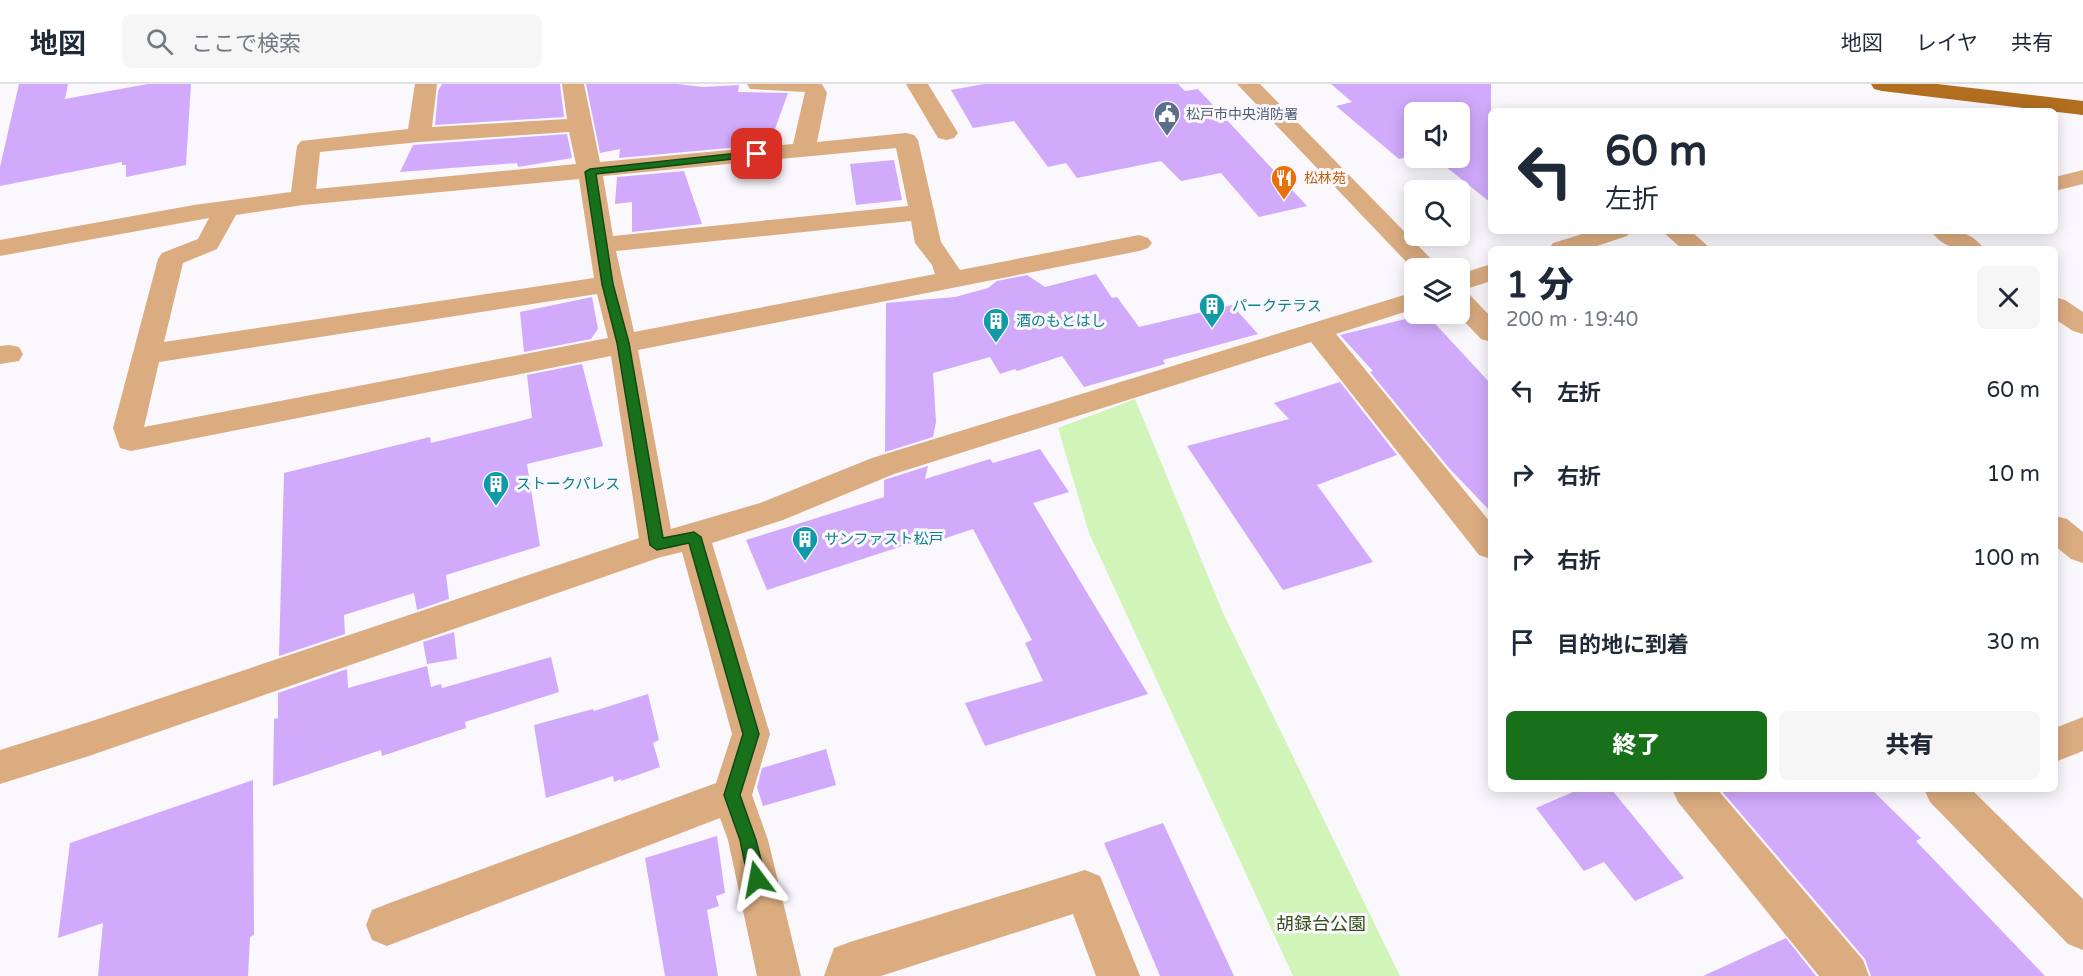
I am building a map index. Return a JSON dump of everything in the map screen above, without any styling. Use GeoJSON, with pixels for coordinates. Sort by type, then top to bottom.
{"type":"FeatureCollection","features":[{"type":"Feature","properties":{"kind":"main road"},"geometry":{"type":"LineString","coordinates":[[1882,84],[2083,108]]}},
{"type":"Feature","properties":{"kind":"street"},"geometry":{"type":"LineString","coordinates":[[419,135],[426,84]]}},
{"type":"Feature","properties":{"kind":"street"},"geometry":{"type":"LineString","coordinates":[[573,84],[608,284],[623,343],[657,545]]}},
{"type":"Feature","properties":{"kind":"street"},"geometry":{"type":"LineString","coordinates":[[758,84],[812,86],[816,93],[804,148]]}},
{"type":"Feature","properties":{"kind":"street"},"geometry":{"type":"LineString","coordinates":[[917,84],[945,133]]}},
{"type":"Feature","properties":{"kind":"street"},"geometry":{"type":"LineString","coordinates":[[1248,84],[1417,258]]}},
{"type":"Feature","properties":{"kind":"street"},"geometry":{"type":"LineString","coordinates":[[303,198],[309,146],[419,135],[579,125]]}},
{"type":"Feature","properties":{"kind":"street"},"geometry":{"type":"LineString","coordinates":[[0,248],[226,208],[303,198],[590,172],[804,148],[906,140],[928,243],[945,264],[950,278]]}},
{"type":"Feature","properties":{"kind":"street"},"geometry":{"type":"LineString","coordinates":[[2058,183],[2083,177]]}},
{"type":"Feature","properties":{"kind":"street"},"geometry":{"type":"LineString","coordinates":[[226,208],[207,244],[171,258],[128,428],[131,440],[950,278],[1140,243]]}},
{"type":"Feature","properties":{"kind":"street"},"geometry":{"type":"LineString","coordinates":[[603,245],[920,212]]}},
{"type":"Feature","properties":{"kind":"street"},"geometry":{"type":"LineString","coordinates":[[1571,246],[1609,234]]}},
{"type":"Feature","properties":{"kind":"street"},"geometry":{"type":"LineString","coordinates":[[1679,234],[1694,246]]}},
{"type":"Feature","properties":{"kind":"street"},"geometry":{"type":"LineString","coordinates":[[1948,234],[1966,246]]}},
{"type":"Feature","properties":{"kind":"street"},"geometry":{"type":"LineString","coordinates":[[1470,279],[1488,273]]}},
{"type":"Feature","properties":{"kind":"street"},"geometry":{"type":"LineString","coordinates":[[148,354],[608,284]]}},
{"type":"Feature","properties":{"kind":"street"},"geometry":{"type":"LineString","coordinates":[[0,767],[101,736],[657,545],[694,537],[815,496],[883,466],[1404,303]]}},
{"type":"Feature","properties":{"kind":"street"},"geometry":{"type":"LineString","coordinates":[[2058,308],[2083,325]]}},
{"type":"Feature","properties":{"kind":"street"},"geometry":{"type":"LineString","coordinates":[[1470,311],[1488,330]]}},
{"type":"Feature","properties":{"kind":"street"},"geometry":{"type":"LineString","coordinates":[[1318,331],[1488,542]]}},
{"type":"Feature","properties":{"kind":"street"},"geometry":{"type":"LineString","coordinates":[[2058,530],[2083,550]]}},
{"type":"Feature","properties":{"kind":"street"},"geometry":{"type":"LineString","coordinates":[[694,537],[751,734],[732,795],[748,840],[779,976]]}},
{"type":"Feature","properties":{"kind":"street"},"geometry":{"type":"LineString","coordinates":[[2058,744],[2083,734]]}},
{"type":"Feature","properties":{"kind":"street"},"geometry":{"type":"LineString","coordinates":[[1694,792],[1847,976]]}},
{"type":"Feature","properties":{"kind":"street"},"geometry":{"type":"LineString","coordinates":[[1947,792],[2083,929]]}},
{"type":"Feature","properties":{"kind":"street"},"geometry":{"type":"LineString","coordinates":[[387,925],[732,795]]}},
{"type":"Feature","properties":{"kind":"street"},"geometry":{"type":"LineString","coordinates":[[846,976],[850,964],[1085,890],[1118,976]]}},
{"type":"Feature","properties":{"kind":"green space","name":"胡録台公園"},"geometry":{"type":"Polygon","coordinates":[[[1135,399],[1224,615],[1400,976],[1293,976],[1089,533],[1058,428],[1135,399]]]}},
{"type":"Feature","properties":{"kind":"building"},"geometry":{"type":"Polygon","coordinates":[[[19,84],[68,84],[65,99],[148,84],[191,84],[186,165],[126,177],[126,165],[122,165],[122,162],[0,186],[0,167],[19,84]]]}},
{"type":"Feature","properties":{"kind":"building"},"geometry":{"type":"Polygon","coordinates":[[[442,84],[560,84],[564,117],[435,125],[438,91],[442,84]]]}},
{"type":"Feature","properties":{"kind":"building"},"geometry":{"type":"Polygon","coordinates":[[[586,84],[677,84],[703,87],[739,85],[738,92],[788,93],[771,140],[764,141],[762,145],[619,158],[620,149],[600,153],[586,84]]]}},
{"type":"Feature","properties":{"kind":"building"},"geometry":{"type":"Polygon","coordinates":[[[984,84],[1178,84],[1185,91],[1198,89],[1307,206],[1259,217],[1221,173],[1181,181],[1161,161],[1077,178],[1066,163],[1048,167],[1014,121],[973,128],[951,90],[984,84]]]}},
{"type":"Feature","properties":{"kind":"building"},"geometry":{"type":"Polygon","coordinates":[[[1331,84],[1491,84],[1491,108],[1488,108],[1488,201],[1470,186],[1470,180],[1462,180],[1447,168],[1470,168],[1470,102],[1404,102],[1404,158],[1399,159],[1336,106],[1352,102],[1331,84]]]}},
{"type":"Feature","properties":{"kind":"building"},"geometry":{"type":"Polygon","coordinates":[[[567,134],[572,158],[518,167],[517,163],[400,172],[413,145],[567,134]]]}},
{"type":"Feature","properties":{"kind":"building"},"geometry":{"type":"Polygon","coordinates":[[[894,160],[902,200],[856,205],[850,164],[894,160]]]}},
{"type":"Feature","properties":{"kind":"building"},"geometry":{"type":"Polygon","coordinates":[[[684,171],[702,224],[632,232],[632,202],[615,204],[617,177],[684,171]]]}},
{"type":"Feature","properties":{"kind":"building"},"geometry":{"type":"Polygon","coordinates":[[[1096,274],[1112,298],[1117,297],[1139,327],[1232,305],[1258,334],[1163,360],[1165,364],[1084,387],[1062,356],[1017,371],[1015,369],[1000,374],[990,357],[933,373],[936,422],[933,437],[885,452],[886,303],[955,297],[988,288],[997,281],[1027,275],[1045,287],[1096,274]]]}},
{"type":"Feature","properties":{"kind":"building"},"geometry":{"type":"Polygon","coordinates":[[[592,297],[598,329],[591,339],[524,352],[520,312],[592,297]]]}},
{"type":"Feature","properties":{"kind":"building"},"geometry":{"type":"Polygon","coordinates":[[[1404,319],[1404,324],[1435,324],[1488,381],[1488,509],[1449,468],[1370,372],[1373,371],[1340,335],[1404,319]]]}},
{"type":"Feature","properties":{"kind":"building"},"geometry":{"type":"Polygon","coordinates":[[[582,364],[603,446],[527,464],[540,546],[446,575],[449,599],[417,610],[414,593],[344,615],[345,634],[279,656],[284,473],[430,437],[431,443],[532,418],[527,375],[582,364]]]}},
{"type":"Feature","properties":{"kind":"building"},"geometry":{"type":"Polygon","coordinates":[[[1340,382],[1397,455],[1317,485],[1373,562],[1283,590],[1187,446],[1289,419],[1274,403],[1340,382]]]}},
{"type":"Feature","properties":{"kind":"building","name":"サンファスト松戸"},"geometry":{"type":"Polygon","coordinates":[[[1040,449],[1069,492],[1033,503],[1148,694],[985,746],[965,703],[1043,681],[1025,643],[1032,640],[973,529],[928,544],[924,539],[767,590],[746,540],[884,497],[884,480],[928,466],[925,479],[990,459],[993,463],[1040,449]]]}},
{"type":"Feature","properties":{"kind":"building"},"geometry":{"type":"Polygon","coordinates":[[[454,632],[457,659],[427,664],[423,642],[454,632]]]}},
{"type":"Feature","properties":{"kind":"building"},"geometry":{"type":"Polygon","coordinates":[[[551,657],[559,692],[465,722],[466,728],[382,756],[381,750],[273,786],[274,719],[278,718],[278,693],[347,669],[348,688],[427,666],[431,687],[441,684],[442,688],[551,657]]]}},
{"type":"Feature","properties":{"kind":"building"},"geometry":{"type":"Polygon","coordinates":[[[648,694],[659,740],[653,743],[660,767],[621,781],[621,779],[614,782],[613,776],[546,798],[534,725],[593,709],[594,711],[648,694]]]}},
{"type":"Feature","properties":{"kind":"building"},"geometry":{"type":"Polygon","coordinates":[[[826,749],[836,785],[763,806],[757,787],[762,768],[826,749]]]}},
{"type":"Feature","properties":{"kind":"building"},"geometry":{"type":"Polygon","coordinates":[[[253,780],[254,935],[250,937],[248,976],[98,976],[103,923],[58,938],[70,843],[253,780]]]}},
{"type":"Feature","properties":{"kind":"building"},"geometry":{"type":"Polygon","coordinates":[[[1573,792],[1613,792],[1684,878],[1635,901],[1604,862],[1584,871],[1536,808],[1573,792]]]}},
{"type":"Feature","properties":{"kind":"building"},"geometry":{"type":"Polygon","coordinates":[[[1723,792],[1874,792],[1921,838],[1916,841],[2045,976],[1871,976],[1865,959],[1723,792]]]}},
{"type":"Feature","properties":{"kind":"building"},"geometry":{"type":"Polygon","coordinates":[[[1163,823],[1234,976],[1160,976],[1104,843],[1163,823]]]}},
{"type":"Feature","properties":{"kind":"building"},"geometry":{"type":"Polygon","coordinates":[[[717,836],[725,893],[716,896],[719,906],[707,910],[718,976],[665,976],[645,858],[717,836]]]}},
{"type":"Feature","properties":{"kind":"building"},"geometry":{"type":"Polygon","coordinates":[[[1786,938],[1816,976],[1703,976],[1786,938]]]}},
{"type":"Feature","properties":{"kind":"place","name":"松戸市中央消防署"},"geometry":{"type":"Point","coordinates":[1167,137]}},
{"type":"Feature","properties":{"kind":"place","name":"松林苑"},"geometry":{"type":"Point","coordinates":[1284,201]}},
{"type":"Feature","properties":{"kind":"place","name":"パークテラス"},"geometry":{"type":"Point","coordinates":[1212,329]}},
{"type":"Feature","properties":{"kind":"place","name":"酒のもとはし"},"geometry":{"type":"Point","coordinates":[996,344]}},
{"type":"Feature","properties":{"kind":"place","name":"ストークパレス"},"geometry":{"type":"Point","coordinates":[496,507]}},
{"type":"Feature","properties":{"kind":"place","name":"サンファスト松戸"},"geometry":{"type":"Point","coordinates":[805,562]}},
{"type":"Feature","properties":{"kind":"route"},"geometry":{"type":"LineString","coordinates":[[757,154],[590,172],[608,284],[623,343],[657,545],[694,537],[751,734],[732,795],[748,840],[757,879]]}}]}
